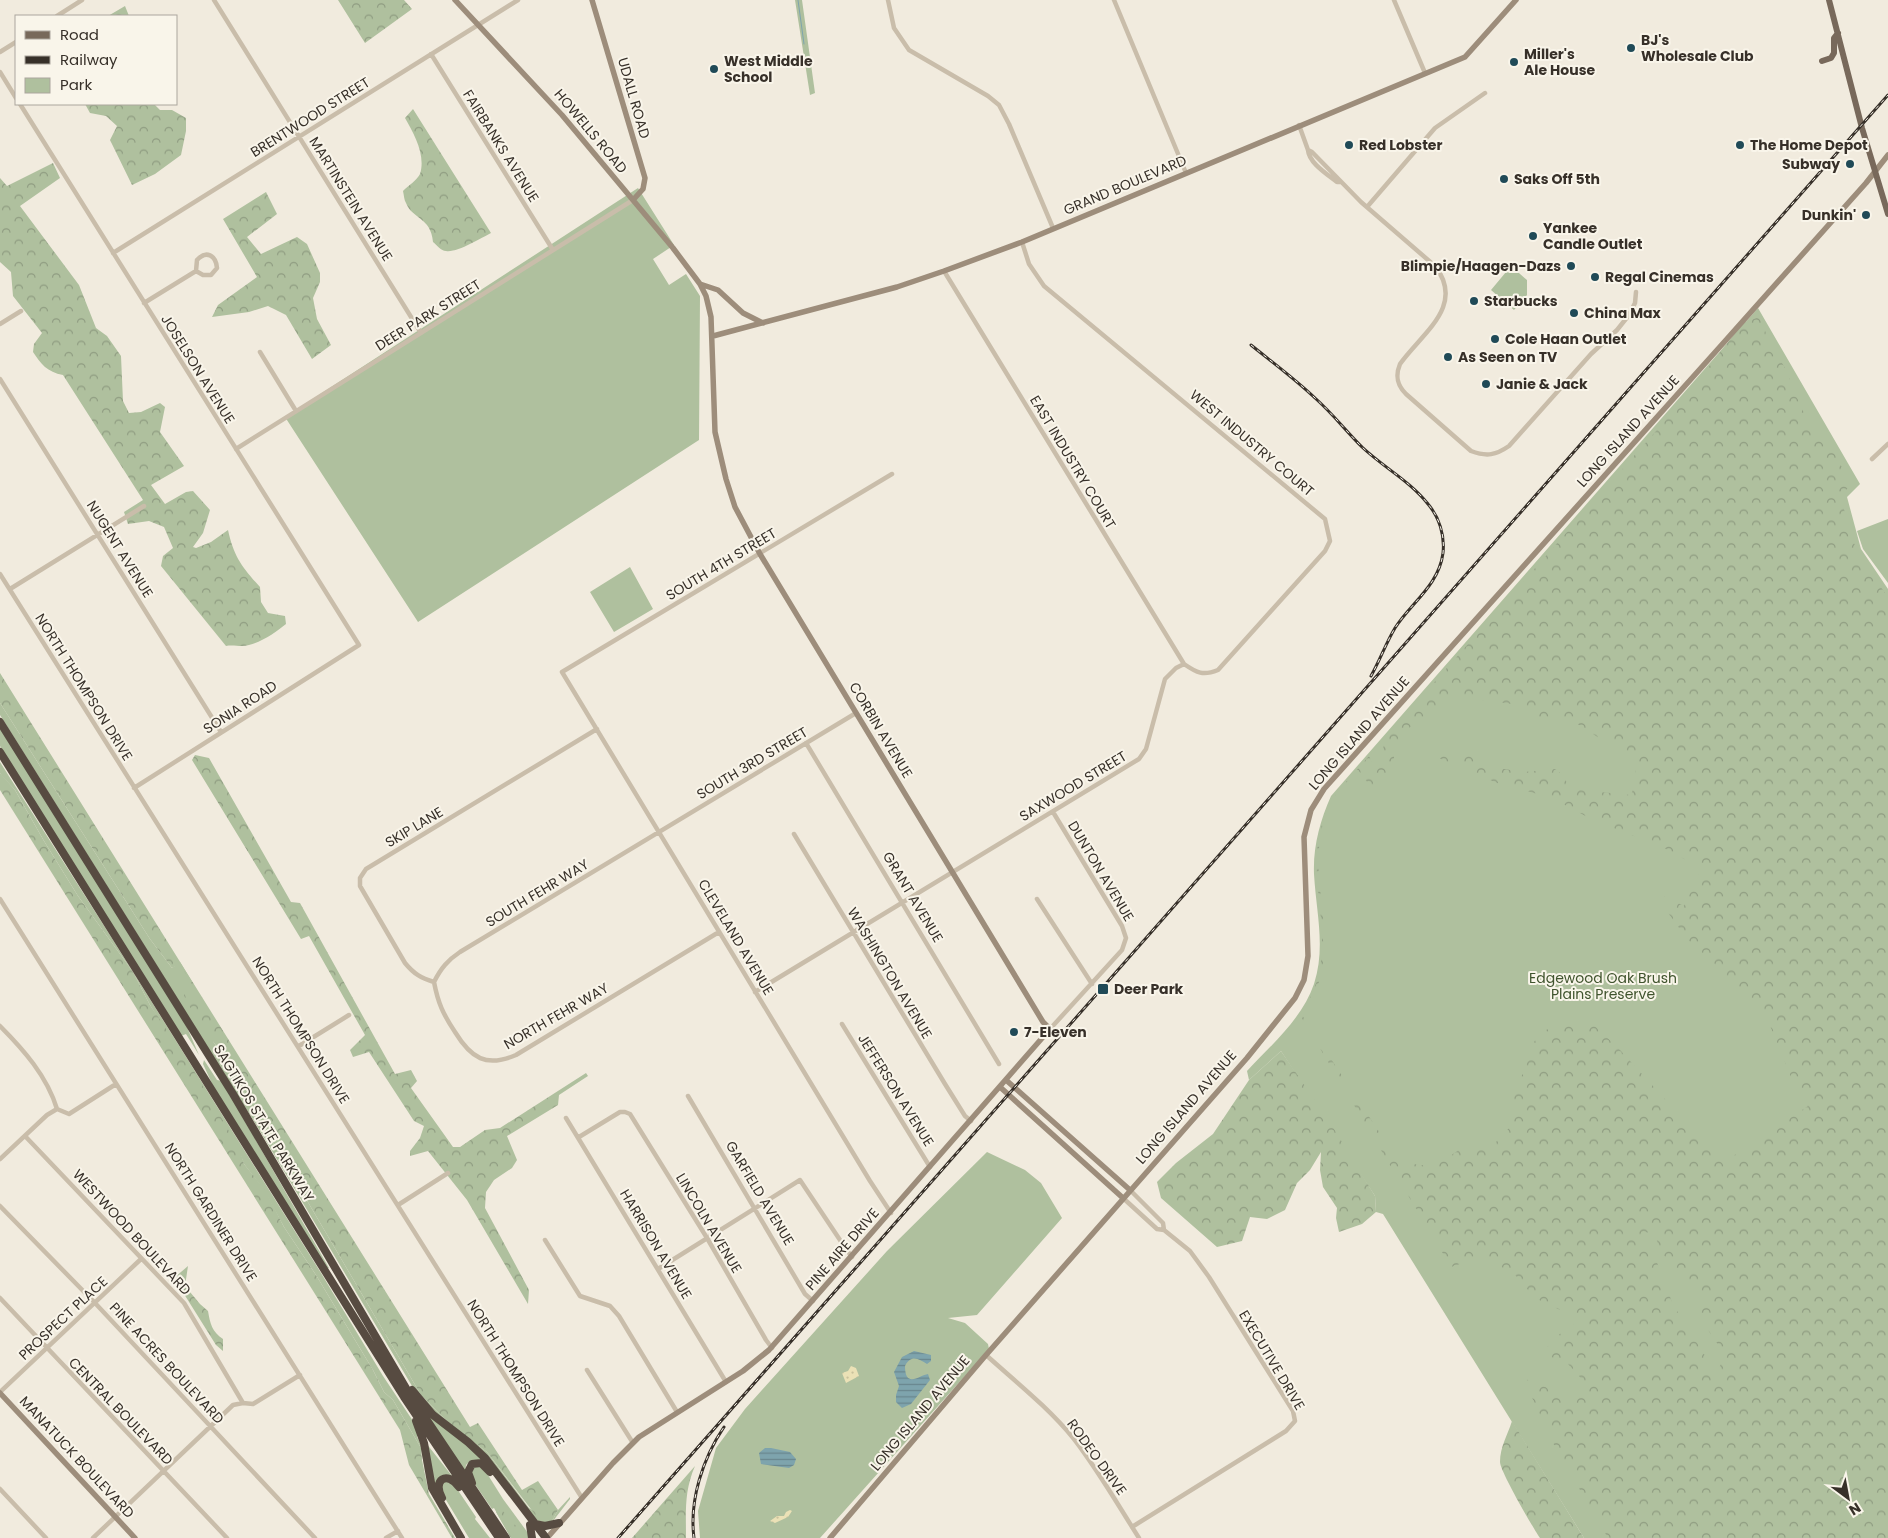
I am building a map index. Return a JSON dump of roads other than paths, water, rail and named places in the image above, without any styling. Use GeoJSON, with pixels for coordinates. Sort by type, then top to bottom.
{"type":"FeatureCollection","features":[{"type":"Feature","properties":{"kind":"highway","name":"SAGTIKOS STATE PARKWAY"},"geometry":{"type":"LineString","coordinates":[[0,722],[233,1094],[410,1395],[499,1538]]}},
{"type":"Feature","properties":{"kind":"highway","name":"SAGTIKOS STATE PARKWAY"},"geometry":{"type":"LineString","coordinates":[[0,752],[404,1397],[480,1506],[506,1538]]}},
{"type":"Feature","properties":{"kind":"highway"},"geometry":{"type":"LineString","coordinates":[[382,1348],[427,1409],[480,1452],[533,1525],[540,1538]]}},
{"type":"Feature","properties":{"kind":"highway"},"geometry":{"type":"LineString","coordinates":[[404,1397],[424,1442],[430,1482],[460,1538]]}},
{"type":"Feature","properties":{"kind":"highway"},"geometry":{"type":"LineString","coordinates":[[480,1506],[468,1472],[470,1466],[476,1462],[481,1463],[487,1468],[533,1525],[546,1538]]}},
{"type":"Feature","properties":{"kind":"highway"},"geometry":{"type":"LineString","coordinates":[[467,1538],[439,1492],[439,1483],[445,1478],[451,1479],[480,1506]]}},
{"type":"Feature","properties":{"kind":"highway"},"geometry":{"type":"LineString","coordinates":[[533,1525],[559,1524]]}},
{"type":"Feature","properties":{"kind":"highway"},"geometry":{"type":"LineString","coordinates":[[532,1538],[533,1525]]}},
{"type":"Feature","properties":{"kind":"main road"},"geometry":{"type":"LineString","coordinates":[[1829,0],[1861,126],[1888,214]]}},
{"type":"Feature","properties":{"kind":"main road"},"geometry":{"type":"LineString","coordinates":[[1822,61],[1831,58],[1834,53],[1834,38],[1838,34]]}},
{"type":"Feature","properties":{"kind":"street"},"geometry":{"type":"LineString","coordinates":[[59,15],[82,0]]}},
{"type":"Feature","properties":{"kind":"street","name":"MARTINSTEIN AVENUE"},"geometry":{"type":"LineString","coordinates":[[214,0],[421,333]]}},
{"type":"Feature","properties":{"kind":"street","name":"HOWELLS ROAD"},"geometry":{"type":"LineString","coordinates":[[455,0],[562,115],[700,284]]}},
{"type":"Feature","properties":{"kind":"street","name":"BRENTWOOD STREET"},"geometry":{"type":"LineString","coordinates":[[113,253],[518,0]]}},
{"type":"Feature","properties":{"kind":"street","name":"UDALL ROAD"},"geometry":{"type":"LineString","coordinates":[[592,0],[645,178],[643,189],[633,200]]}},
{"type":"Feature","properties":{"kind":"street"},"geometry":{"type":"LineString","coordinates":[[888,0],[894,28],[909,50],[988,96],[999,105],[1009,124],[1053,228]]}},
{"type":"Feature","properties":{"kind":"street"},"geometry":{"type":"LineString","coordinates":[[1114,0],[1186,173]]}},
{"type":"Feature","properties":{"kind":"street"},"geometry":{"type":"LineString","coordinates":[[1394,0],[1425,73]]}},
{"type":"Feature","properties":{"kind":"street","name":"GRAND BOULEVARD"},"geometry":{"type":"LineString","coordinates":[[713,336],[897,287],[944,271],[1022,242],[1465,57],[1516,0]]}},
{"type":"Feature","properties":{"kind":"street"},"geometry":{"type":"LineString","coordinates":[[0,52],[15,43]]}},
{"type":"Feature","properties":{"kind":"street","name":"FAIRBANKS AVENUE"},"geometry":{"type":"LineString","coordinates":[[431,54],[553,250]]}},
{"type":"Feature","properties":{"kind":"street"},"geometry":{"type":"LineString","coordinates":[[0,72],[15,96]]}},
{"type":"Feature","properties":{"kind":"street"},"geometry":{"type":"LineString","coordinates":[[1367,207],[1435,128],[1485,93]]}},
{"type":"Feature","properties":{"kind":"street","name":"JOSELSON AVENUE"},"geometry":{"type":"LineString","coordinates":[[21,105],[359,645]]}},
{"type":"Feature","properties":{"kind":"street"},"geometry":{"type":"LineString","coordinates":[[1299,126],[1308,154],[1314,162],[1337,182],[1341,182],[1435,266],[1442,275],[1446,285],[1441,315],[1400,364],[1397,371],[1397,379],[1401,389],[1471,451],[1481,455],[1491,455],[1509,446],[1591,354],[1617,330],[1629,315],[1635,303],[1636,292]]}},
{"type":"Feature","properties":{"kind":"street","name":"LONG ISLAND AVENUE"},"geometry":{"type":"LineString","coordinates":[[830,1538],[1246,1058],[1295,998],[1304,980],[1308,956],[1304,837],[1311,810],[1324,789],[1876,171],[1888,155]]}},
{"type":"Feature","properties":{"kind":"street","name":"DEER PARK STREET"},"geometry":{"type":"LineString","coordinates":[[236,449],[633,200]]}},
{"type":"Feature","properties":{"kind":"street","name":"WEST INDUSTRY COURT"},"geometry":{"type":"LineString","coordinates":[[1022,242],[1029,264],[1044,286],[1325,519],[1330,541],[1325,551],[1227,662],[1218,670],[1207,674],[1196,672],[1184,664]]}},
{"type":"Feature","properties":{"kind":"street"},"geometry":{"type":"LineString","coordinates":[[203,254],[213,256],[216,260],[217,268],[211,275],[203,275],[196,271],[197,260],[203,254]]}},
{"type":"Feature","properties":{"kind":"street"},"geometry":{"type":"LineString","coordinates":[[144,303],[196,271]]}},
{"type":"Feature","properties":{"kind":"street","name":"EAST INDUSTRY COURT"},"geometry":{"type":"LineString","coordinates":[[944,271],[1184,664]]}},
{"type":"Feature","properties":{"kind":"street"},"geometry":{"type":"LineString","coordinates":[[700,284],[718,290],[743,313],[764,323]]}},
{"type":"Feature","properties":{"kind":"street","name":"CORBIN AVENUE"},"geometry":{"type":"LineString","coordinates":[[700,284],[709,307],[713,336],[715,432],[735,507],[760,554],[1043,1022],[1050,1030]]}},
{"type":"Feature","properties":{"kind":"street"},"geometry":{"type":"LineString","coordinates":[[0,324],[21,311]]}},
{"type":"Feature","properties":{"kind":"street"},"geometry":{"type":"LineString","coordinates":[[260,352],[296,411]]}},
{"type":"Feature","properties":{"kind":"street","name":"NUGENT AVENUE"},"geometry":{"type":"LineString","coordinates":[[0,379],[221,732]]}},
{"type":"Feature","properties":{"kind":"street"},"geometry":{"type":"LineString","coordinates":[[1872,459],[1888,444]]}},
{"type":"Feature","properties":{"kind":"street","name":"SOUTH 4TH STREET"},"geometry":{"type":"LineString","coordinates":[[562,672],[892,474]]}},
{"type":"Feature","properties":{"kind":"street"},"geometry":{"type":"LineString","coordinates":[[10,589],[144,506]]}},
{"type":"Feature","properties":{"kind":"street","name":"NORTH THOMPSON DRIVE"},"geometry":{"type":"LineString","coordinates":[[0,574],[582,1498]]}},
{"type":"Feature","properties":{"kind":"street","name":"SONIA ROAD"},"geometry":{"type":"LineString","coordinates":[[134,788],[359,645]]}},
{"type":"Feature","properties":{"kind":"street","name":"SAXWOOD STREET"},"geometry":{"type":"LineString","coordinates":[[755,992],[1139,759],[1146,749],[1165,679],[1176,668],[1184,664]]}},
{"type":"Feature","properties":{"kind":"street","name":"CLEVELAND AVENUE"},"geometry":{"type":"LineString","coordinates":[[562,672],[862,1168],[891,1212]]}},
{"type":"Feature","properties":{"kind":"street","name":"SOUTH 3RD STREET"},"geometry":{"type":"LineString","coordinates":[[659,831],[856,713]]}},
{"type":"Feature","properties":{"kind":"street","name":"SKIP LANE"},"geometry":{"type":"LineString","coordinates":[[434,982],[420,978],[405,963],[360,886],[360,878],[366,869],[597,729]]}},
{"type":"Feature","properties":{"kind":"street","name":"GRANT AVENUE"},"geometry":{"type":"LineString","coordinates":[[806,743],[999,1064]]}},
{"type":"Feature","properties":{"kind":"street","name":"DUNTON AVENUE"},"geometry":{"type":"LineString","coordinates":[[1053,812],[1122,926],[1126,936],[1125,943]]}},
{"type":"Feature","properties":{"kind":"street","name":"SOUTH FEHR WAY"},"geometry":{"type":"LineString","coordinates":[[434,982],[448,960],[659,831]]}},
{"type":"Feature","properties":{"kind":"street","name":"WASHINGTON AVENUE"},"geometry":{"type":"LineString","coordinates":[[794,834],[945,1084],[965,1116],[971,1121]]}},
{"type":"Feature","properties":{"kind":"street","name":"NORTH GARDINER DRIVE"},"geometry":{"type":"LineString","coordinates":[[0,899],[402,1538]]}},
{"type":"Feature","properties":{"kind":"street"},"geometry":{"type":"LineString","coordinates":[[1037,899],[1092,984]]}},
{"type":"Feature","properties":{"kind":"street","name":"NORTH FEHR WAY"},"geometry":{"type":"LineString","coordinates":[[434,982],[441,1010],[463,1045],[478,1058],[496,1061],[516,1055],[719,932]]}},
{"type":"Feature","properties":{"kind":"street","name":"PINE AIRE DRIVE"},"geometry":{"type":"LineString","coordinates":[[546,1538],[633,1443],[677,1412],[754,1364],[772,1348],[1122,950],[1125,943]]}},
{"type":"Feature","properties":{"kind":"street"},"geometry":{"type":"LineString","coordinates":[[298,1046],[348,1015]]}},
{"type":"Feature","properties":{"kind":"street","name":"JEFFERSON AVENUE"},"geometry":{"type":"LineString","coordinates":[[842,1024],[930,1168]]}},
{"type":"Feature","properties":{"kind":"street"},"geometry":{"type":"LineString","coordinates":[[0,1026],[26,1052],[54,1099],[57,1108],[69,1114],[116,1084]]}},
{"type":"Feature","properties":{"kind":"street"},"geometry":{"type":"LineString","coordinates":[[1006,1080],[1130,1190]]}},
{"type":"Feature","properties":{"kind":"street"},"geometry":{"type":"LineString","coordinates":[[1000,1087],[1123,1198]]}},
{"type":"Feature","properties":{"kind":"street","name":"GARFIELD AVENUE"},"geometry":{"type":"LineString","coordinates":[[688,1096],[806,1294],[813,1302]]}},
{"type":"Feature","properties":{"kind":"street"},"geometry":{"type":"LineString","coordinates":[[0,1159],[57,1108]]}},
{"type":"Feature","properties":{"kind":"street","name":"LINCOLN AVENUE"},"geometry":{"type":"LineString","coordinates":[[579,1137],[620,1112],[630,1114],[772,1348]]}},
{"type":"Feature","properties":{"kind":"street","name":"HARRISON AVENUE"},"geometry":{"type":"LineString","coordinates":[[566,1118],[726,1382]]}},
{"type":"Feature","properties":{"kind":"street","name":"WESTWOOD BOULEVARD"},"geometry":{"type":"LineString","coordinates":[[26,1136],[184,1303],[243,1403]]}},
{"type":"Feature","properties":{"kind":"street"},"geometry":{"type":"LineString","coordinates":[[398,1205],[448,1173]]}},
{"type":"Feature","properties":{"kind":"street"},"geometry":{"type":"LineString","coordinates":[[658,1269],[800,1180],[852,1257]]}},
{"type":"Feature","properties":{"kind":"street","name":"EXECUTIVE DRIVE"},"geometry":{"type":"LineString","coordinates":[[1130,1190],[1163,1223],[1164,1230]]}},
{"type":"Feature","properties":{"kind":"street","name":"EXECUTIVE DRIVE"},"geometry":{"type":"LineString","coordinates":[[1123,1198],[1157,1229],[1164,1230],[1190,1251],[1209,1277],[1293,1411],[1295,1421],[1286,1431],[1132,1527]]}},
{"type":"Feature","properties":{"kind":"street","name":"PINE ACRES BOULEVARD"},"geometry":{"type":"LineString","coordinates":[[0,1206],[95,1303],[315,1538]]}},
{"type":"Feature","properties":{"kind":"street"},"geometry":{"type":"LineString","coordinates":[[545,1240],[580,1296],[610,1306],[619,1316],[677,1412]]}},
{"type":"Feature","properties":{"kind":"street","name":"PROSPECT PLACE"},"geometry":{"type":"LineString","coordinates":[[0,1393],[141,1259]]}},
{"type":"Feature","properties":{"kind":"street","name":"CENTRAL BOULEVARD"},"geometry":{"type":"LineString","coordinates":[[0,1298],[227,1538]]}},
{"type":"Feature","properties":{"kind":"street","name":"RODEO DRIVE"},"geometry":{"type":"LineString","coordinates":[[986,1356],[1045,1408],[1073,1438],[1098,1473],[1139,1538]]}},
{"type":"Feature","properties":{"kind":"street"},"geometry":{"type":"LineString","coordinates":[[587,1370],[633,1443]]}},
{"type":"Feature","properties":{"kind":"street"},"geometry":{"type":"LineString","coordinates":[[93,1538],[233,1405],[253,1404],[300,1375]]}},
{"type":"Feature","properties":{"kind":"street","name":"MANATUCK BOULEVARD"},"geometry":{"type":"LineString","coordinates":[[0,1393],[135,1538]]}},
{"type":"Feature","properties":{"kind":"street"},"geometry":{"type":"LineString","coordinates":[[0,1489],[46,1538]]}},
{"type":"Feature","properties":{"kind":"street"},"geometry":{"type":"LineString","coordinates":[[386,1538],[398,1531]]}},
{"type":"Feature","properties":{"kind":"water"},"geometry":{"type":"Polygon","coordinates":[[[914,1351],[931,1355],[931,1361],[927,1364],[918,1359],[912,1359],[907,1362],[905,1366],[907,1377],[914,1379],[928,1374],[930,1380],[911,1404],[902,1408],[896,1402],[899,1386],[894,1372],[902,1357],[914,1351]]]}},
{"type":"Feature","properties":{"kind":"water"},"geometry":{"type":"Polygon","coordinates":[[[765,1448],[790,1452],[796,1459],[794,1465],[789,1468],[761,1464],[759,1453],[765,1448]]]}},
{"type":"Feature","properties":{"kind":"waterway"},"geometry":{"type":"LineString","coordinates":[[798,0],[804,44]]}},
{"type":"Feature","properties":{"kind":"railway"},"geometry":{"type":"LineString","coordinates":[[618,1538],[1888,95]]}},
{"type":"Feature","properties":{"kind":"railway"},"geometry":{"type":"LineString","coordinates":[[1251,345],[1307,391],[1370,454],[1413,488],[1432,509],[1438,520],[1443,540],[1443,553],[1436,575],[1424,593],[1395,628],[1371,676]]}},
{"type":"Feature","properties":{"kind":"railway"},"geometry":{"type":"LineString","coordinates":[[694,1538],[694,1509],[699,1480],[716,1439],[724,1427]]}},
{"type":"Feature","properties":{"kind":"place","name":"BJ's Wholesale Club"},"geometry":{"type":"Point","coordinates":[1631,48]}},
{"type":"Feature","properties":{"kind":"place","name":"Miller's Ale House"},"geometry":{"type":"Point","coordinates":[1514,62]}},
{"type":"Feature","properties":{"kind":"place","name":"West Middle School"},"geometry":{"type":"Point","coordinates":[714,69]}},
{"type":"Feature","properties":{"kind":"place","name":"Red Lobster"},"geometry":{"type":"Point","coordinates":[1349,145]}},
{"type":"Feature","properties":{"kind":"place","name":"The Home Depot"},"geometry":{"type":"Point","coordinates":[1740,145]}},
{"type":"Feature","properties":{"kind":"place","name":"Subway"},"geometry":{"type":"Point","coordinates":[1850,164]}},
{"type":"Feature","properties":{"kind":"place","name":"Saks Off 5th"},"geometry":{"type":"Point","coordinates":[1504,179]}},
{"type":"Feature","properties":{"kind":"place","name":"Dunkin'"},"geometry":{"type":"Point","coordinates":[1866,215]}},
{"type":"Feature","properties":{"kind":"place","name":"Yankee Candle Outlet"},"geometry":{"type":"Point","coordinates":[1533,236]}},
{"type":"Feature","properties":{"kind":"place","name":"Blimpie/Haagen-Dazs"},"geometry":{"type":"Point","coordinates":[1571,266]}},
{"type":"Feature","properties":{"kind":"place","name":"Regal Cinemas"},"geometry":{"type":"Point","coordinates":[1595,277]}},
{"type":"Feature","properties":{"kind":"place","name":"Starbucks"},"geometry":{"type":"Point","coordinates":[1474,301]}},
{"type":"Feature","properties":{"kind":"place","name":"China Max"},"geometry":{"type":"Point","coordinates":[1574,313]}},
{"type":"Feature","properties":{"kind":"place","name":"Cole Haan Outlet"},"geometry":{"type":"Point","coordinates":[1495,339]}},
{"type":"Feature","properties":{"kind":"place","name":"As Seen on TV"},"geometry":{"type":"Point","coordinates":[1448,357]}},
{"type":"Feature","properties":{"kind":"place","name":"Janie & Jack"},"geometry":{"type":"Point","coordinates":[1486,384]}},
{"type":"Feature","properties":{"kind":"place","name":"Deer Park"},"geometry":{"type":"Point","coordinates":[1103,989]}},
{"type":"Feature","properties":{"kind":"place","name":"7-Eleven"},"geometry":{"type":"Point","coordinates":[1014,1032]}},
{"type":"Feature","properties":{"kind":"park label","name":"Edgewood Oak Brush Plains Preserve"},"geometry":{"type":"Point","coordinates":[1603,986]}}]}
